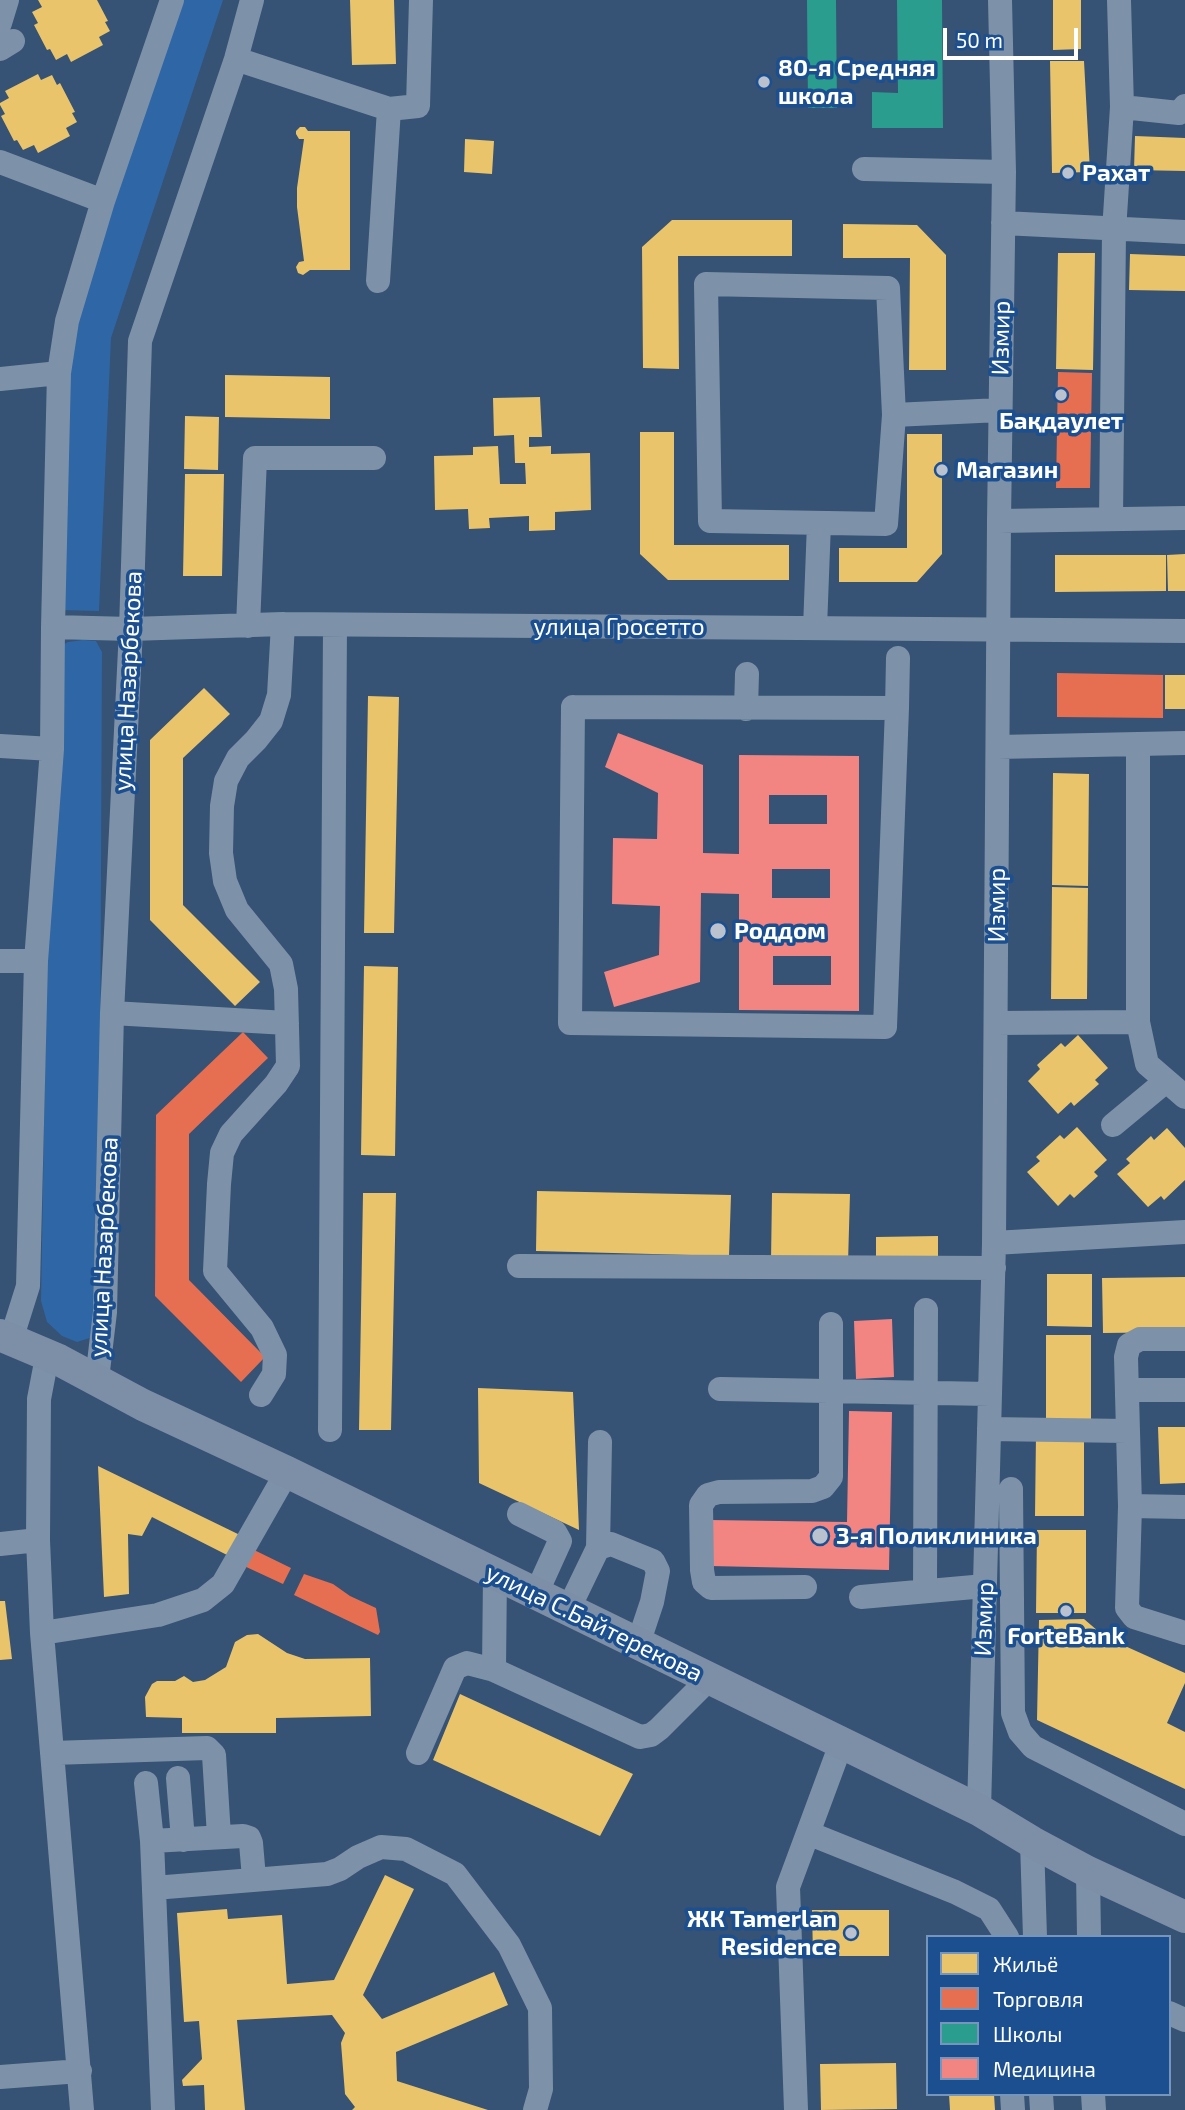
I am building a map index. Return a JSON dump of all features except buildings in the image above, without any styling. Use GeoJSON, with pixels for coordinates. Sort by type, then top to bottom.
{"type":"FeatureCollection","features":[{"type":"Feature","properties":{"kind":"main road","name":"улица С.Байтерекова"},"geometry":{"type":"LineString","coordinates":[[5,1338],[97,1379],[143,1405],[287,1472],[979,1810],[1088,1872],[1185,1917]]}},
{"type":"Feature","properties":{"kind":"street"},"geometry":{"type":"LineString","coordinates":[[4,38],[7,0]]}},
{"type":"Feature","properties":{"kind":"street"},"geometry":{"type":"LineString","coordinates":[[5,1338],[28,1286],[36,961],[52,749],[59,373],[67,321],[103,201],[172,0]]}},
{"type":"Feature","properties":{"kind":"street","name":"улица Назарбекова"},"geometry":{"type":"LineString","coordinates":[[97,1379],[105,1312],[112,1013],[131,629],[140,341],[236,59],[252,0]]}},
{"type":"Feature","properties":{"kind":"street"},"geometry":{"type":"LineString","coordinates":[[236,59],[389,109],[418,106],[421,0]]}},
{"type":"Feature","properties":{"kind":"street","name":"Измир"},"geometry":{"type":"LineString","coordinates":[[979,1810],[994,1243],[1004,172],[1000,0]]}},
{"type":"Feature","properties":{"kind":"street"},"geometry":{"type":"LineString","coordinates":[[1111,519],[1114,231],[1122,107],[1119,0]]}},
{"type":"Feature","properties":{"kind":"street"},"geometry":{"type":"LineString","coordinates":[[1122,107],[1179,113],[1185,106]]}},
{"type":"Feature","properties":{"kind":"street"},"geometry":{"type":"LineString","coordinates":[[378,281],[389,109]]}},
{"type":"Feature","properties":{"kind":"street"},"geometry":{"type":"LineString","coordinates":[[0,162],[103,201]]}},
{"type":"Feature","properties":{"kind":"street"},"geometry":{"type":"LineString","coordinates":[[864,169],[1004,172]]}},
{"type":"Feature","properties":{"kind":"street"},"geometry":{"type":"LineString","coordinates":[[1003,223],[1114,231],[1185,232]]}},
{"type":"Feature","properties":{"kind":"street"},"geometry":{"type":"LineString","coordinates":[[706,284],[888,288],[894,415],[886,524],[710,521],[706,284]]}},
{"type":"Feature","properties":{"kind":"street"},"geometry":{"type":"LineString","coordinates":[[0,379],[59,373]]}},
{"type":"Feature","properties":{"kind":"street"},"geometry":{"type":"LineString","coordinates":[[894,415],[1000,410]]}},
{"type":"Feature","properties":{"kind":"street"},"geometry":{"type":"LineString","coordinates":[[248,626],[255,458],[374,458]]}},
{"type":"Feature","properties":{"kind":"street"},"geometry":{"type":"LineString","coordinates":[[999,521],[1185,518]]}},
{"type":"Feature","properties":{"kind":"street"},"geometry":{"type":"LineString","coordinates":[[815,628],[818,523]]}},
{"type":"Feature","properties":{"kind":"street"},"geometry":{"type":"LineString","coordinates":[[261,1395],[274,1374],[275,1355],[262,1328],[215,1271],[219,1184],[222,1153],[231,1134],[276,1084],[288,1066],[286,989],[281,964],[237,910],[225,881],[221,853],[226,781],[238,758],[271,721],[279,695],[283,624]]}},
{"type":"Feature","properties":{"kind":"street","name":"улица Гросетто"},"geometry":{"type":"LineString","coordinates":[[53,627],[131,629],[283,624],[1185,631]]}},
{"type":"Feature","properties":{"kind":"street"},"geometry":{"type":"LineString","coordinates":[[330,1430],[335,625]]}},
{"type":"Feature","properties":{"kind":"street"},"geometry":{"type":"LineString","coordinates":[[897,708],[573,707],[570,1023],[885,1027],[897,708],[898,659]]}},
{"type":"Feature","properties":{"kind":"street"},"geometry":{"type":"LineString","coordinates":[[746,709],[747,674]]}},
{"type":"Feature","properties":{"kind":"street"},"geometry":{"type":"LineString","coordinates":[[998,747],[1185,743]]}},
{"type":"Feature","properties":{"kind":"street"},"geometry":{"type":"LineString","coordinates":[[1138,744],[1139,1022],[1147,1064],[1185,1097]]}},
{"type":"Feature","properties":{"kind":"street"},"geometry":{"type":"LineString","coordinates":[[0,746],[52,749]]}},
{"type":"Feature","properties":{"kind":"street"},"geometry":{"type":"LineString","coordinates":[[0,961],[36,961]]}},
{"type":"Feature","properties":{"kind":"street"},"geometry":{"type":"LineString","coordinates":[[112,1013],[286,1023]]}},
{"type":"Feature","properties":{"kind":"street"},"geometry":{"type":"LineString","coordinates":[[996,1023],[1139,1022]]}},
{"type":"Feature","properties":{"kind":"street"},"geometry":{"type":"LineString","coordinates":[[1112,1125],[1166,1081]]}},
{"type":"Feature","properties":{"kind":"street"},"geometry":{"type":"LineString","coordinates":[[994,1243],[1185,1232]]}},
{"type":"Feature","properties":{"kind":"street"},"geometry":{"type":"LineString","coordinates":[[519,1266],[993,1268]]}},
{"type":"Feature","properties":{"kind":"street"},"geometry":{"type":"LineString","coordinates":[[925,1591],[926,1310]]}},
{"type":"Feature","properties":{"kind":"street"},"geometry":{"type":"LineString","coordinates":[[805,1587],[711,1588],[704,1582],[702,1570],[701,1505],[708,1495],[719,1492],[812,1492],[822,1487],[831,1477],[831,1324]]}},
{"type":"Feature","properties":{"kind":"street"},"geometry":{"type":"LineString","coordinates":[[1185,1339],[1140,1339],[1129,1345],[1126,1357],[1130,1506],[1127,1608],[1134,1617],[1185,1633]]}},
{"type":"Feature","properties":{"kind":"street"},"geometry":{"type":"LineString","coordinates":[[47,1357],[39,1399],[38,1540],[42,1633],[82,2110]]}},
{"type":"Feature","properties":{"kind":"street"},"geometry":{"type":"LineString","coordinates":[[720,1389],[990,1394]]}},
{"type":"Feature","properties":{"kind":"street"},"geometry":{"type":"LineString","coordinates":[[1127,1390],[1185,1390]]}},
{"type":"Feature","properties":{"kind":"street"},"geometry":{"type":"LineString","coordinates":[[989,1429],[1127,1431]]}},
{"type":"Feature","properties":{"kind":"street"},"geometry":{"type":"LineString","coordinates":[[568,1610],[598,1548],[600,1441]]}},
{"type":"Feature","properties":{"kind":"street"},"geometry":{"type":"LineString","coordinates":[[42,1633],[158,1615],[203,1600],[223,1584],[287,1472]]}},
{"type":"Feature","properties":{"kind":"street"},"geometry":{"type":"LineString","coordinates":[[1012,1489],[1013,1713],[1020,1732],[1033,1747],[1185,1824]]}},
{"type":"Feature","properties":{"kind":"street"},"geometry":{"type":"LineString","coordinates":[[1130,1506],[1185,1507]]}},
{"type":"Feature","properties":{"kind":"street"},"geometry":{"type":"LineString","coordinates":[[519,1514],[555,1532],[560,1541],[536,1594]]}},
{"type":"Feature","properties":{"kind":"street"},"geometry":{"type":"LineString","coordinates":[[0,1544],[38,1540]]}},
{"type":"Feature","properties":{"kind":"street"},"geometry":{"type":"LineString","coordinates":[[598,1548],[611,1544],[653,1561],[658,1571],[652,1602],[638,1644]]}},
{"type":"Feature","properties":{"kind":"street"},"geometry":{"type":"LineString","coordinates":[[494,1670],[495,1574]]}},
{"type":"Feature","properties":{"kind":"street"},"geometry":{"type":"LineString","coordinates":[[861,1597],[985,1586]]}},
{"type":"Feature","properties":{"kind":"street"},"geometry":{"type":"LineString","coordinates":[[418,1752],[455,1668],[467,1662],[494,1670],[640,1737],[651,1735],[659,1729],[709,1679]]}},
{"type":"Feature","properties":{"kind":"street"},"geometry":{"type":"LineString","coordinates":[[796,2110],[788,1886],[841,1744]]}},
{"type":"Feature","properties":{"kind":"street"},"geometry":{"type":"LineString","coordinates":[[52,1753],[207,1748],[214,1755],[219,1836]]}},
{"type":"Feature","properties":{"kind":"street"},"geometry":{"type":"LineString","coordinates":[[178,1778],[183,1840]]}},
{"type":"Feature","properties":{"kind":"street"},"geometry":{"type":"LineString","coordinates":[[146,1783],[152,1842],[163,2110]]}},
{"type":"Feature","properties":{"kind":"street"},"geometry":{"type":"LineString","coordinates":[[808,1833],[955,1892],[989,1909],[1006,1935]]}},
{"type":"Feature","properties":{"kind":"street"},"geometry":{"type":"LineString","coordinates":[[152,1842],[219,1836],[249,1838],[254,1878]]}},
{"type":"Feature","properties":{"kind":"street"},"geometry":{"type":"LineString","coordinates":[[1032,1842],[1035,1935]]}},
{"type":"Feature","properties":{"kind":"street"},"geometry":{"type":"LineString","coordinates":[[154,1888],[327,1874],[381,1847],[406,1849],[455,1874],[509,1945],[540,2008],[541,2089],[535,2110]]}},
{"type":"Feature","properties":{"kind":"street"},"geometry":{"type":"LineString","coordinates":[[1088,1872],[1089,1935]]}},
{"type":"Feature","properties":{"kind":"street"},"geometry":{"type":"LineString","coordinates":[[0,2077],[79,2071]]}},
{"type":"Feature","properties":{"kind":"shaded area"},"geometry":{"type":"Polygon","coordinates":[[[174,0],[223,0],[111,338],[99,611],[57,610],[60,326],[174,0]]]}},
{"type":"Feature","properties":{"kind":"shaded area"},"geometry":{"type":"Polygon","coordinates":[[[96,641],[102,652],[99,1329],[93,1337],[77,1342],[62,1336],[47,1322],[41,1301],[52,651],[68,642],[96,641]]]}},
{"type":"Feature","properties":{"kind":"place","name":"80-я Средняя школа"},"geometry":{"type":"Point","coordinates":[764,82]}},
{"type":"Feature","properties":{"kind":"place","name":"Рахат"},"geometry":{"type":"Point","coordinates":[1068,173]}},
{"type":"Feature","properties":{"kind":"place","name":"Бақдаулет"},"geometry":{"type":"Point","coordinates":[1061,395]}},
{"type":"Feature","properties":{"kind":"place","name":"Магазин"},"geometry":{"type":"Point","coordinates":[942,470]}},
{"type":"Feature","properties":{"kind":"place","name":"Роддом"},"geometry":{"type":"Point","coordinates":[718,931]}},
{"type":"Feature","properties":{"kind":"place","name":"3-я Поликлиника"},"geometry":{"type":"Point","coordinates":[820,1536]}},
{"type":"Feature","properties":{"kind":"place","name":"ForteBank"},"geometry":{"type":"Point","coordinates":[1066,1611]}},
{"type":"Feature","properties":{"kind":"place","name":"ЖК Tamerlan Residence"},"geometry":{"type":"Point","coordinates":[851,1933]}}]}
